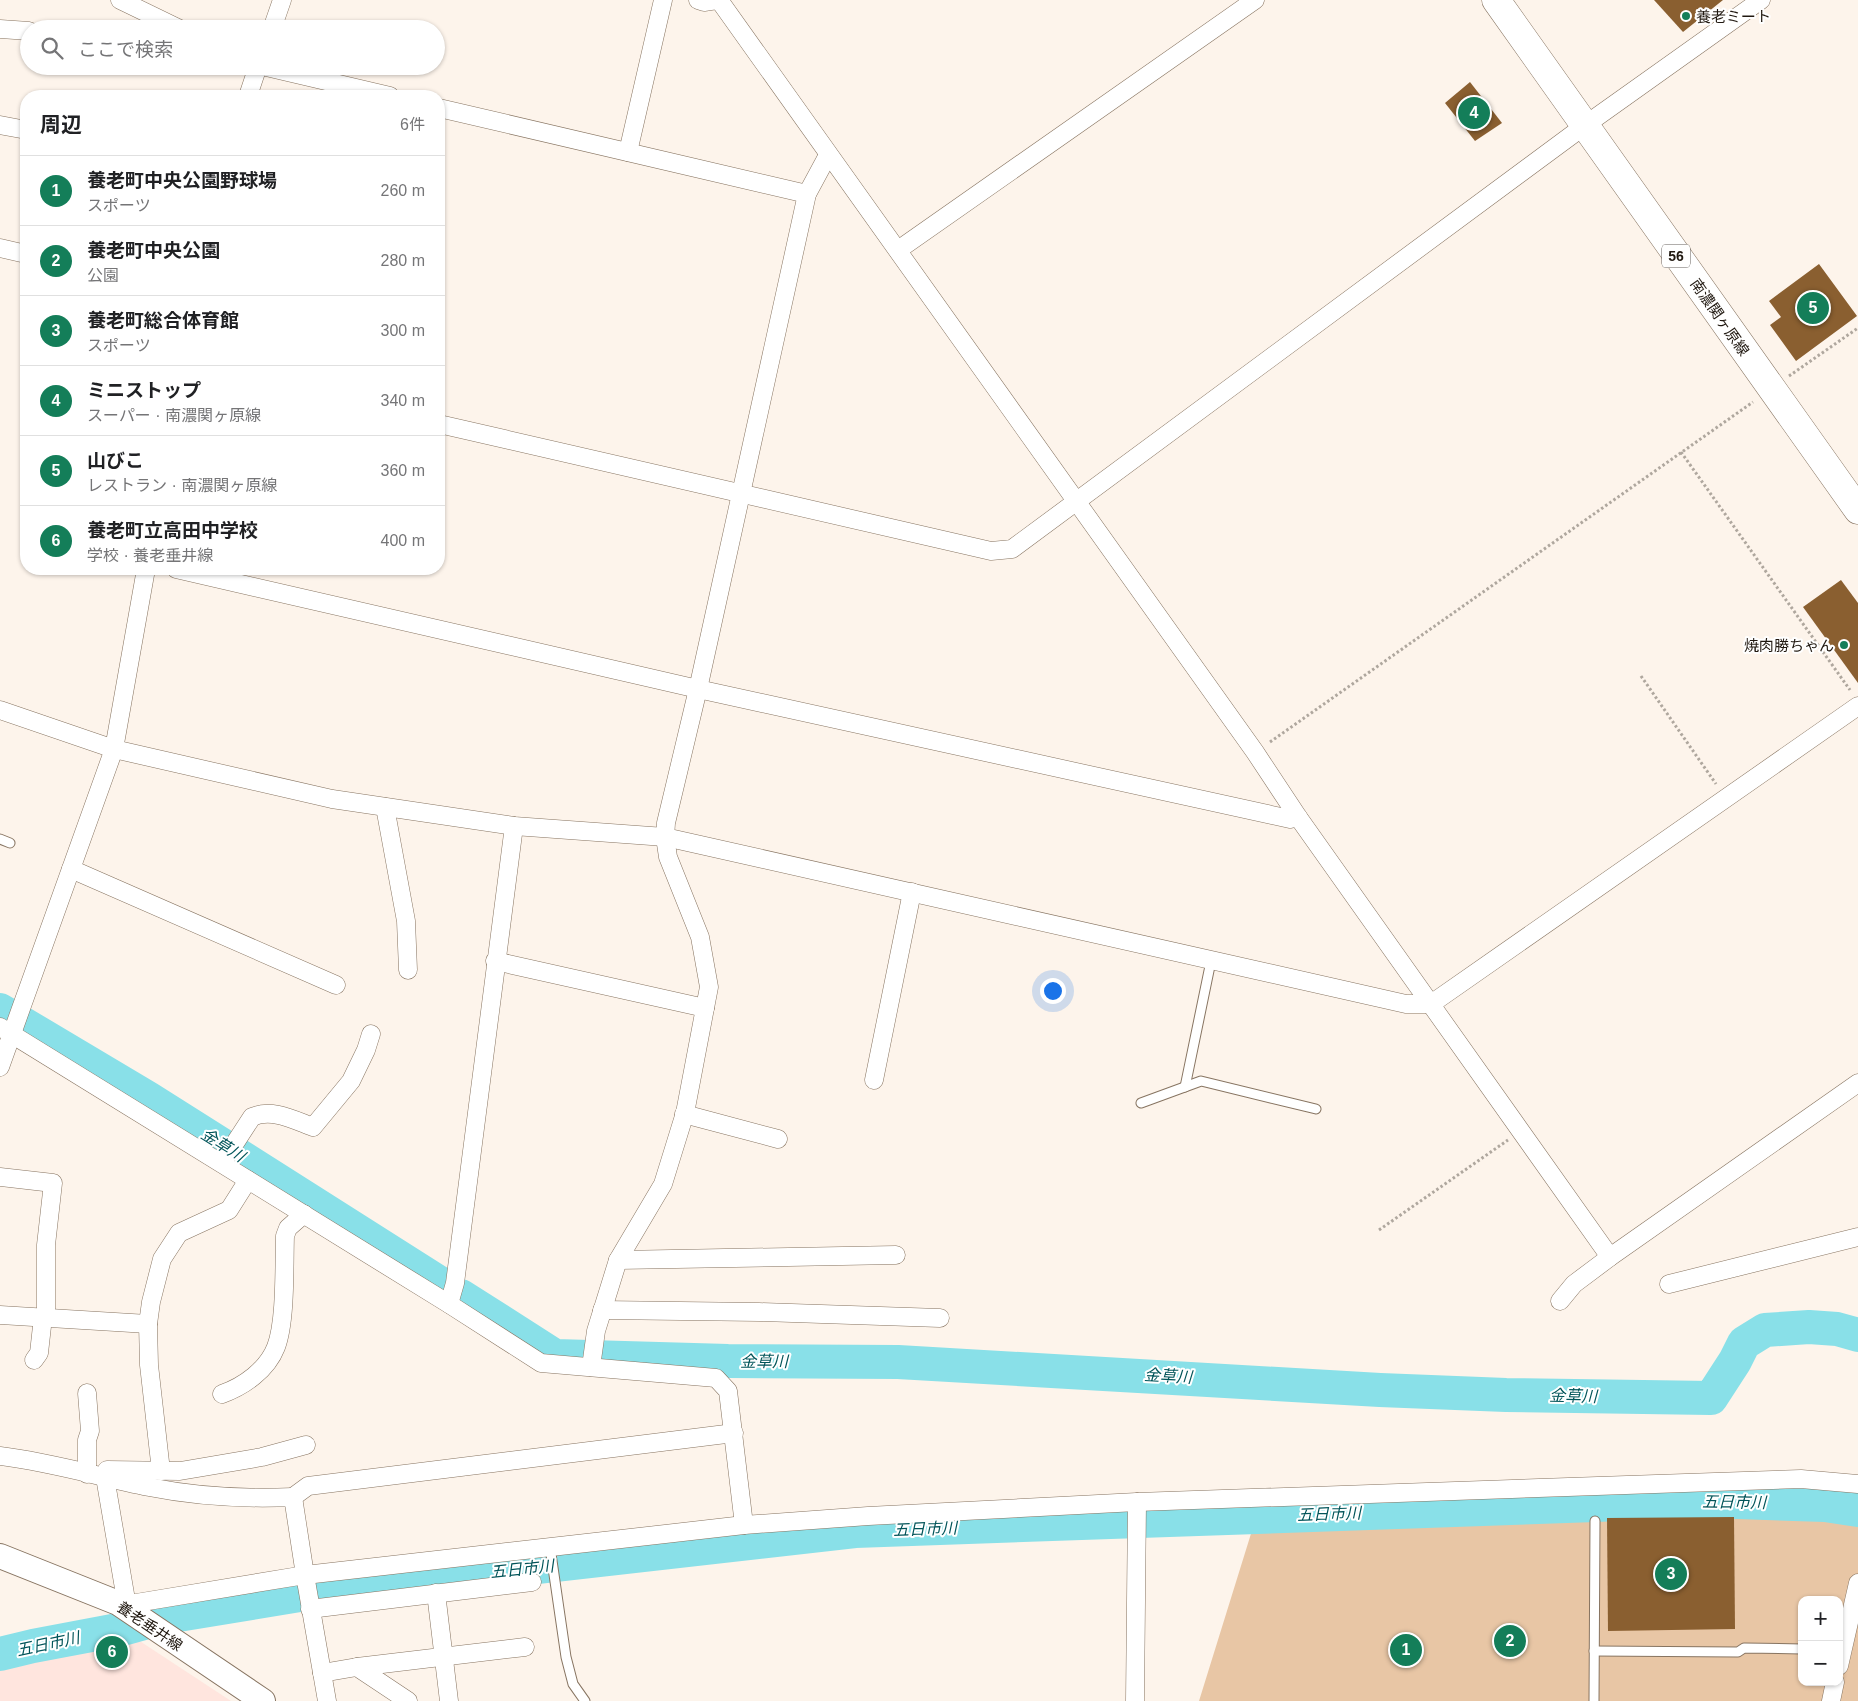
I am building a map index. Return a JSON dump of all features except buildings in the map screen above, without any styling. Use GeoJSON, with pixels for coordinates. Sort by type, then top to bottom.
{"type":"FeatureCollection","features":[{"type":"Feature","properties":{"kind":"main road","name":"南濃関ヶ原線"},"geometry":{"type":"LineString","coordinates":[[1496,0],[1858,510]]}},
{"type":"Feature","properties":{"kind":"main road","name":"養老垂井線"},"geometry":{"type":"LineString","coordinates":[[0,1556],[127,1608],[166,1637],[263,1701]]}},
{"type":"Feature","properties":{"kind":"street"},"geometry":{"type":"LineString","coordinates":[[120,0],[161,20]]}},
{"type":"Feature","properties":{"kind":"street"},"geometry":{"type":"LineString","coordinates":[[275,20],[282,0]]}},
{"type":"Feature","properties":{"kind":"street"},"geometry":{"type":"LineString","coordinates":[[628,152],[663,0]]}},
{"type":"Feature","properties":{"kind":"street"},"geometry":{"type":"LineString","coordinates":[[698,0],[704,2],[718,0],[1077,501],[1255,752],[1298,817],[1610,1256]]}},
{"type":"Feature","properties":{"kind":"street"},"geometry":{"type":"LineString","coordinates":[[898,250],[1255,0]]}},
{"type":"Feature","properties":{"kind":"street"},"geometry":{"type":"LineString","coordinates":[[445,425],[991,551],[1012,549],[1584,126],[1761,0]]}},
{"type":"Feature","properties":{"kind":"street"},"geometry":{"type":"LineString","coordinates":[[0,29],[20,30]]}},
{"type":"Feature","properties":{"kind":"street"},"geometry":{"type":"LineString","coordinates":[[250,90],[255,75]]}},
{"type":"Feature","properties":{"kind":"street"},"geometry":{"type":"LineString","coordinates":[[300,75],[364,90]]}},
{"type":"Feature","properties":{"kind":"street"},"geometry":{"type":"LineString","coordinates":[[445,109],[807,194]]}},
{"type":"Feature","properties":{"kind":"street"},"geometry":{"type":"LineString","coordinates":[[0,125],[20,129]]}},
{"type":"Feature","properties":{"kind":"street"},"geometry":{"type":"LineString","coordinates":[[593,1358],[596,1331],[618,1260],[663,1184],[684,1114],[705,1008],[709,986],[700,937],[668,857],[666,823],[698,689],[807,194],[828,155]]}},
{"type":"Feature","properties":{"kind":"street"},"geometry":{"type":"LineString","coordinates":[[0,248],[20,253]]}},
{"type":"Feature","properties":{"kind":"street"},"geometry":{"type":"LineString","coordinates":[[0,1067],[6,1030],[72,869],[114,748],[145,575]]}},
{"type":"Feature","properties":{"kind":"street"},"geometry":{"type":"LineString","coordinates":[[202,575],[698,689],[1290,819],[1298,817]]}},
{"type":"Feature","properties":{"kind":"street"},"geometry":{"type":"LineString","coordinates":[[0,710],[114,748],[332,799],[514,826],[666,837],[1406,1004],[1431,1004],[1726,798],[1855,699]]}},
{"type":"Feature","properties":{"kind":"street"},"geometry":{"type":"LineString","coordinates":[[385,807],[406,921],[408,970]]}},
{"type":"Feature","properties":{"kind":"street"},"geometry":{"type":"LineString","coordinates":[[449,1304],[454,1283],[514,826]]}},
{"type":"Feature","properties":{"kind":"street"},"geometry":{"type":"LineString","coordinates":[[72,869],[336,985]]}},
{"type":"Feature","properties":{"kind":"street"},"geometry":{"type":"LineString","coordinates":[[874,1080],[912,892]]}},
{"type":"Feature","properties":{"kind":"street"},"geometry":{"type":"LineString","coordinates":[[496,961],[705,1008]]}},
{"type":"Feature","properties":{"kind":"street"},"geometry":{"type":"LineString","coordinates":[[6,1030],[228,1155],[248,1180],[541,1363],[593,1358],[716,1378],[728,1391],[744,1525]]}},
{"type":"Feature","properties":{"kind":"street"},"geometry":{"type":"LineString","coordinates":[[228,1155],[252,1117],[260,1113],[285,1116],[313,1127],[351,1081],[366,1050],[371,1034]]}},
{"type":"Feature","properties":{"kind":"street"},"geometry":{"type":"LineString","coordinates":[[1560,1302],[1574,1284],[1610,1256],[1858,1083]]}},
{"type":"Feature","properties":{"kind":"street"},"geometry":{"type":"LineString","coordinates":[[684,1114],[778,1139]]}},
{"type":"Feature","properties":{"kind":"street"},"geometry":{"type":"LineString","coordinates":[[0,1177],[53,1183],[46,1245],[44,1317],[39,1353],[34,1360]]}},
{"type":"Feature","properties":{"kind":"street"},"geometry":{"type":"LineString","coordinates":[[161,1471],[149,1365],[148,1324],[151,1302],[162,1259],[179,1233],[229,1210],[248,1180]]}},
{"type":"Feature","properties":{"kind":"street"},"geometry":{"type":"LineString","coordinates":[[222,1394],[258,1374],[276,1348],[281,1320],[284,1236],[288,1228],[304,1214]]}},
{"type":"Feature","properties":{"kind":"street"},"geometry":{"type":"LineString","coordinates":[[1669,1284],[1858,1237]]}},
{"type":"Feature","properties":{"kind":"street"},"geometry":{"type":"LineString","coordinates":[[618,1260],[896,1255]]}},
{"type":"Feature","properties":{"kind":"street"},"geometry":{"type":"LineString","coordinates":[[602,1310],[750,1311],[940,1318]]}},
{"type":"Feature","properties":{"kind":"street"},"geometry":{"type":"LineString","coordinates":[[0,1315],[148,1324]]}},
{"type":"Feature","properties":{"kind":"street"},"geometry":{"type":"LineString","coordinates":[[87,1393],[90,1431],[87,1440],[87,1474]]}},
{"type":"Feature","properties":{"kind":"street"},"geometry":{"type":"LineString","coordinates":[[0,1456],[151,1488],[265,1498],[293,1497],[308,1486],[734,1433]]}},
{"type":"Feature","properties":{"kind":"street"},"geometry":{"type":"LineString","coordinates":[[306,1445],[262,1457],[180,1471],[107,1470],[105,1477],[127,1608],[305,1575],[744,1525],[878,1515],[1137,1502],[1801,1479],[1858,1484]]}},
{"type":"Feature","properties":{"kind":"street"},"geometry":{"type":"LineString","coordinates":[[293,1497],[310,1609],[327,1701]]}},
{"type":"Feature","properties":{"kind":"street"},"geometry":{"type":"LineString","coordinates":[[1135,1701],[1137,1502]]}},
{"type":"Feature","properties":{"kind":"street"},"geometry":{"type":"LineString","coordinates":[[310,1609],[532,1582]]}},
{"type":"Feature","properties":{"kind":"street"},"geometry":{"type":"LineString","coordinates":[[1843,1643],[1858,1583]]}},
{"type":"Feature","properties":{"kind":"street"},"geometry":{"type":"LineString","coordinates":[[436,1593],[450,1701]]}},
{"type":"Feature","properties":{"kind":"street"},"geometry":{"type":"LineString","coordinates":[[322,1673],[357,1667],[525,1647]]}},
{"type":"Feature","properties":{"kind":"street"},"geometry":{"type":"LineString","coordinates":[[357,1667],[408,1701]]}},
{"type":"Feature","properties":{"kind":"street"},"geometry":{"type":"LineString","coordinates":[[1831,1701],[1835,1686]]}},
{"type":"Feature","properties":{"kind":"lane"},"geometry":{"type":"LineString","coordinates":[[0,839],[10,843]]}},
{"type":"Feature","properties":{"kind":"lane"},"geometry":{"type":"LineString","coordinates":[[1185,1087],[1211,961]]}},
{"type":"Feature","properties":{"kind":"lane"},"geometry":{"type":"LineString","coordinates":[[1141,1102],[1202,1080],[1316,1110]]}},
{"type":"Feature","properties":{"kind":"lane"},"geometry":{"type":"LineString","coordinates":[[1594,1701],[1595,1521]]}},
{"type":"Feature","properties":{"kind":"lane"},"geometry":{"type":"LineString","coordinates":[[550,1547],[566,1656],[573,1684],[585,1701]]}},
{"type":"Feature","properties":{"kind":"lane"},"geometry":{"type":"LineString","coordinates":[[1594,1651],[1738,1652],[1744,1648],[1798,1649]]}},
{"type":"Feature","properties":{"kind":"path"},"geometry":{"type":"LineString","coordinates":[[1255,752],[1858,328]]}},
{"type":"Feature","properties":{"kind":"path"},"geometry":{"type":"LineString","coordinates":[[1681,452],[1855,699]]}},
{"type":"Feature","properties":{"kind":"path"},"geometry":{"type":"LineString","coordinates":[[1641,676],[1726,798]]}},
{"type":"Feature","properties":{"kind":"path"},"geometry":{"type":"LineString","coordinates":[[1379,1230],[1521,1131]]}},
{"type":"Feature","properties":{"kind":"shaded area"},"geometry":{"type":"Polygon","coordinates":[[[1742,1509],[1858,1518],[1858,1701],[1199,1701],[1254,1524],[1742,1509]]]}},
{"type":"Feature","properties":{"kind":"shaded area"},"geometry":{"type":"Polygon","coordinates":[[[132,1636],[231,1701],[0,1701],[0,1669],[132,1636]]]}},
{"type":"Feature","properties":{"kind":"waterway","name":"金草川"},"geometry":{"type":"LineString","coordinates":[[0,1010],[148,1098],[443,1285]]}},
{"type":"Feature","properties":{"kind":"waterway","name":"金草川"},"geometry":{"type":"LineString","coordinates":[[461,1296],[555,1356],[728,1361],[898,1362],[1380,1390],[1506,1395],[1711,1398],[1735,1361],[1744,1343],[1765,1330],[1809,1327],[1837,1329],[1858,1335]]}},
{"type":"Feature","properties":{"kind":"waterway","name":"五日市川"},"geometry":{"type":"LineString","coordinates":[[0,1654],[123,1629],[166,1617],[318,1592],[855,1531],[1710,1501],[1825,1505],[1858,1510]]}},
{"type":"Feature","properties":{"kind":"place","name":"養老ミート"},"geometry":{"type":"Point","coordinates":[1686,16]}},
{"type":"Feature","properties":{"kind":"place","name":"ミニストップ"},"geometry":{"type":"Point","coordinates":[1474,113]}},
{"type":"Feature","properties":{"kind":"place","name":"山びこ"},"geometry":{"type":"Point","coordinates":[1813,308]}},
{"type":"Feature","properties":{"kind":"place","name":"焼肉勝ちゃん"},"geometry":{"type":"Point","coordinates":[1844,645]}},
{"type":"Feature","properties":{"kind":"place","name":"養老町総合体育館"},"geometry":{"type":"Point","coordinates":[1671,1574]}},
{"type":"Feature","properties":{"kind":"place","name":"養老町中央公園"},"geometry":{"type":"Point","coordinates":[1510,1641]}},
{"type":"Feature","properties":{"kind":"place","name":"養老町中央公園野球場"},"geometry":{"type":"Point","coordinates":[1406,1650]}},
{"type":"Feature","properties":{"kind":"place","name":"養老町立高田中学校"},"geometry":{"type":"Point","coordinates":[112,1652]}}]}
